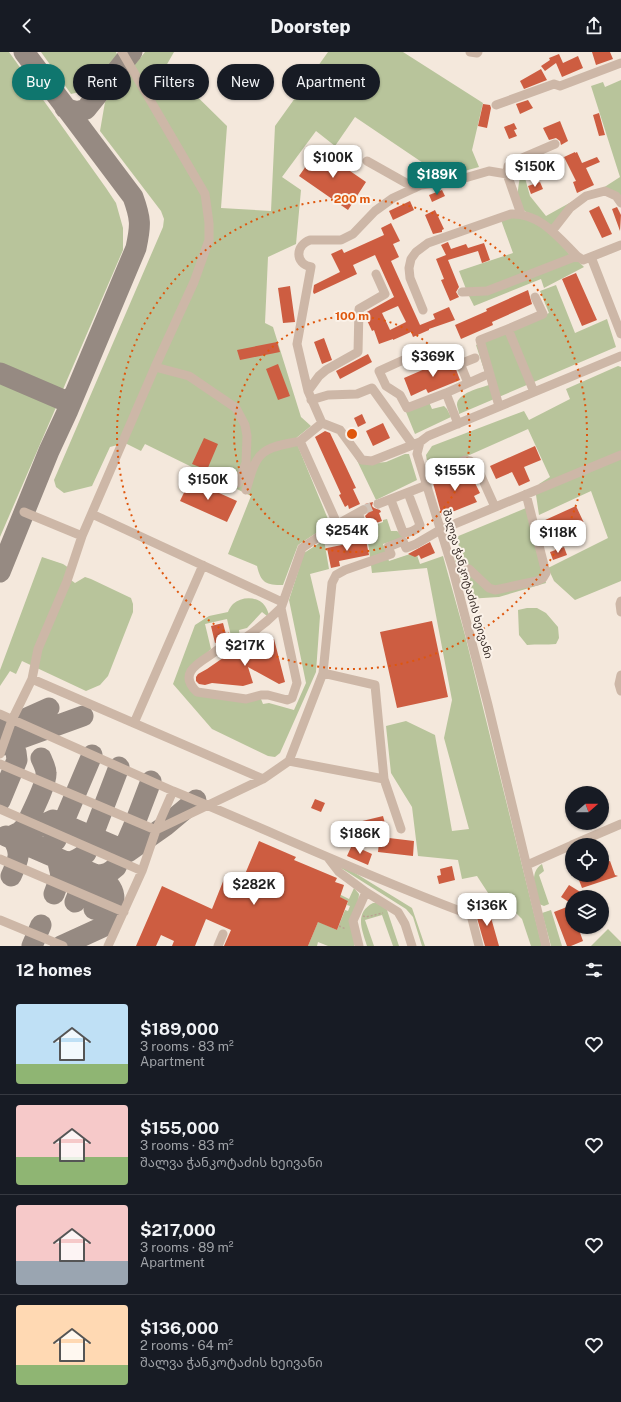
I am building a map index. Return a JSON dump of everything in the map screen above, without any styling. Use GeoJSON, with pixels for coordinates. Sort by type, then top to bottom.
{"type":"FeatureCollection","features":[{"type":"Feature","properties":{"kind":"street"},"geometry":{"type":"LineString","coordinates":[[0,754],[12,720],[32,678],[38,649],[67,581],[82,536],[210,240],[205,194],[122,52]]}},
{"type":"Feature","properties":{"kind":"street"},"geometry":{"type":"LineString","coordinates":[[470,52],[478,52]]}},
{"type":"Feature","properties":{"kind":"street"},"geometry":{"type":"LineString","coordinates":[[496,105],[554,84],[560,86],[621,63]]}},
{"type":"Feature","properties":{"kind":"street"},"geometry":{"type":"LineString","coordinates":[[521,214],[507,174],[508,166],[513,162],[555,144]]}},
{"type":"Feature","properties":{"kind":"street"},"geometry":{"type":"LineString","coordinates":[[367,161],[414,188]]}},
{"type":"Feature","properties":{"kind":"street"},"geometry":{"type":"LineString","coordinates":[[507,174],[490,171],[458,180],[421,184],[392,198],[353,234],[341,240],[310,240],[306,241],[302,245],[299,252],[299,257],[304,265],[311,266],[297,344],[309,396],[322,423],[340,430],[362,460],[372,461],[417,443],[428,436],[621,356]]}},
{"type":"Feature","properties":{"kind":"street"},"geometry":{"type":"LineString","coordinates":[[552,231],[570,208],[586,196],[605,191],[616,196],[621,203]]}},
{"type":"Feature","properties":{"kind":"street"},"geometry":{"type":"LineString","coordinates":[[423,310],[410,278],[409,268],[411,259],[416,252],[428,243],[511,214],[521,214],[545,224],[577,256],[583,260],[621,245]]}},
{"type":"Feature","properties":{"kind":"street"},"geometry":{"type":"LineString","coordinates":[[462,292],[487,291],[577,256]]}},
{"type":"Feature","properties":{"kind":"street"},"geometry":{"type":"LineString","coordinates":[[591,257],[621,334]]}},
{"type":"Feature","properties":{"kind":"street"},"geometry":{"type":"LineString","coordinates":[[309,396],[319,376],[326,370],[358,352],[358,309],[385,294],[376,274]]}},
{"type":"Feature","properties":{"kind":"street"},"geometry":{"type":"LineString","coordinates":[[500,406],[480,340],[543,314],[536,297]]}},
{"type":"Feature","properties":{"kind":"street"},"geometry":{"type":"LineString","coordinates":[[508,329],[534,392]]}},
{"type":"Feature","properties":{"kind":"street"},"geometry":{"type":"LineString","coordinates":[[468,383],[455,351],[435,359],[421,352],[379,372],[386,386],[400,394],[407,408],[446,393],[484,376]]}},
{"type":"Feature","properties":{"kind":"street"},"geometry":{"type":"LineString","coordinates":[[460,364],[475,358]]}},
{"type":"Feature","properties":{"kind":"street"},"geometry":{"type":"LineString","coordinates":[[155,367],[189,376],[236,408],[245,425],[246,436],[246,463],[238,483]]}},
{"type":"Feature","properties":{"kind":"street"},"geometry":{"type":"LineString","coordinates":[[309,396],[357,394],[372,388],[417,443]]}},
{"type":"Feature","properties":{"kind":"street"},"geometry":{"type":"LineString","coordinates":[[446,393],[458,424]]}},
{"type":"Feature","properties":{"kind":"street"},"geometry":{"type":"LineString","coordinates":[[246,490],[253,467],[263,453],[273,448],[300,441],[322,423]]}},
{"type":"Feature","properties":{"kind":"street"},"geometry":{"type":"LineString","coordinates":[[300,441],[335,519]]}},
{"type":"Feature","properties":{"kind":"street","name":"შალვა ჭანკოტაძის ხეივანი"},"geometry":{"type":"LineString","coordinates":[[417,443],[417,454],[453,570],[488,705],[546,946]]}},
{"type":"Feature","properties":{"kind":"street"},"geometry":{"type":"LineString","coordinates":[[0,764],[156,830],[263,779],[289,761],[323,673],[332,583],[336,575],[345,570],[391,554],[388,547],[403,542],[406,548],[440,530],[621,455]]}},
{"type":"Feature","properties":{"kind":"street"},"geometry":{"type":"LineString","coordinates":[[378,504],[408,493],[465,460],[470,461],[478,467],[495,507]]}},
{"type":"Feature","properties":{"kind":"street"},"geometry":{"type":"LineString","coordinates":[[390,500],[403,532],[407,533],[415,530],[420,525],[408,493]]}},
{"type":"Feature","properties":{"kind":"street"},"geometry":{"type":"LineString","coordinates":[[453,570],[463,568],[469,569],[489,588],[495,590],[537,581],[543,578],[546,573],[526,494]]}},
{"type":"Feature","properties":{"kind":"street"},"geometry":{"type":"LineString","coordinates":[[281,605],[297,683],[292,698],[287,700],[268,695],[261,695],[246,699],[197,692],[190,683],[190,674],[194,667],[224,645],[243,639],[272,618],[281,605],[302,548],[328,530],[361,511],[360,533],[335,538],[328,530]]}},
{"type":"Feature","properties":{"kind":"street"},"geometry":{"type":"LineString","coordinates":[[24,512],[82,536]]}},
{"type":"Feature","properties":{"kind":"street"},"geometry":{"type":"LineString","coordinates":[[92,514],[203,565],[281,605]]}},
{"type":"Feature","properties":{"kind":"street"},"geometry":{"type":"LineString","coordinates":[[134,723],[203,565]]}},
{"type":"Feature","properties":{"kind":"street"},"geometry":{"type":"LineString","coordinates":[[621,601],[621,612]]}},
{"type":"Feature","properties":{"kind":"street"},"geometry":{"type":"LineString","coordinates":[[323,673],[375,685],[384,779],[401,829]]}},
{"type":"Feature","properties":{"kind":"street"},"geometry":{"type":"LineString","coordinates":[[621,675],[619,684],[621,691]]}},
{"type":"Feature","properties":{"kind":"street"},"geometry":{"type":"LineString","coordinates":[[32,678],[263,779]]}},
{"type":"Feature","properties":{"kind":"street"},"geometry":{"type":"LineString","coordinates":[[0,714],[328,858],[437,903],[471,915],[479,946]]}},
{"type":"Feature","properties":{"kind":"street"},"geometry":{"type":"LineString","coordinates":[[289,761],[384,779]]}},
{"type":"Feature","properties":{"kind":"street"},"geometry":{"type":"LineString","coordinates":[[108,946],[142,871],[156,830],[173,791]]}},
{"type":"Feature","properties":{"kind":"street"},"geometry":{"type":"LineString","coordinates":[[0,809],[142,871]]}},
{"type":"Feature","properties":{"kind":"street"},"geometry":{"type":"LineString","coordinates":[[588,838],[621,824]]}},
{"type":"Feature","properties":{"kind":"street"},"geometry":{"type":"LineString","coordinates":[[527,865],[565,848]]}},
{"type":"Feature","properties":{"kind":"street"},"geometry":{"type":"LineString","coordinates":[[328,858],[339,872],[366,892],[398,912],[405,924],[412,946]]}},
{"type":"Feature","properties":{"kind":"street"},"geometry":{"type":"LineString","coordinates":[[0,859],[124,912]]}},
{"type":"Feature","properties":{"kind":"street"},"geometry":{"type":"LineString","coordinates":[[359,946],[353,921],[366,892]]}},
{"type":"Feature","properties":{"kind":"street"},"geometry":{"type":"LineString","coordinates":[[0,920],[63,946]]}},
{"type":"Feature","properties":{"kind":"street"},"geometry":{"type":"LineString","coordinates":[[218,946],[223,934]]}},
{"type":"Feature","properties":{"kind":"path"},"geometry":{"type":"LineString","coordinates":[[357,911],[366,917],[382,912],[388,914]]}},
{"type":"Feature","properties":{"kind":"green space"},"geometry":{"type":"Polygon","coordinates":[[[0,52],[9,52],[18,64],[12,64],[12,100],[43,100],[116,203],[123,228],[123,250],[61,394],[0,367],[0,52]]]}},
{"type":"Feature","properties":{"kind":"green space"},"geometry":{"type":"Polygon","coordinates":[[[41,52],[116,52],[118,56],[112,64],[73,64],[73,94],[71,94],[65,86],[65,64],[50,64],[41,52]]]}},
{"type":"Feature","properties":{"kind":"green space"},"geometry":{"type":"Polygon","coordinates":[[[145,52],[174,52],[167,64],[139,64],[139,100],[201,100],[227,126],[221,208],[271,211],[275,126],[294,100],[380,100],[380,64],[319,64],[328,52],[403,52],[483,103],[472,150],[479,167],[435,179],[429,167],[355,117],[335,146],[316,131],[282,177],[301,190],[296,244],[268,257],[265,323],[273,327],[301,417],[311,426],[295,439],[330,524],[298,545],[283,585],[265,582],[260,576],[257,566],[228,554],[251,496],[145,444],[141,451],[125,443],[110,447],[92,486],[64,493],[56,487],[54,480],[163,227],[164,219],[161,211],[100,131],[107,100],[131,100],[131,70],[145,52]]]}},
{"type":"Feature","properties":{"kind":"green space"},"geometry":{"type":"Polygon","coordinates":[[[621,80],[621,198],[603,188],[620,177],[591,86],[603,82],[605,87],[621,80]]]}},
{"type":"Feature","properties":{"kind":"green space"},"geometry":{"type":"Polygon","coordinates":[[[522,167],[530,196],[546,216],[573,201],[551,226],[526,212],[519,203],[518,191],[522,167]]]}},
{"type":"Feature","properties":{"kind":"green space"},"geometry":{"type":"Polygon","coordinates":[[[515,216],[544,226],[573,258],[489,288],[466,289],[459,271],[513,253],[501,220],[515,216]]]}},
{"type":"Feature","properties":{"kind":"green space"},"geometry":{"type":"Polygon","coordinates":[[[576,259],[584,267],[544,288],[541,279],[474,306],[469,296],[576,259]]]}},
{"type":"Feature","properties":{"kind":"green space"},"geometry":{"type":"Polygon","coordinates":[[[556,285],[575,333],[607,319],[616,347],[459,414],[457,405],[461,397],[475,389],[489,385],[476,345],[549,313],[540,291],[556,285]]]}},
{"type":"Feature","properties":{"kind":"green space"},"geometry":{"type":"Polygon","coordinates":[[[618,366],[621,367],[621,581],[575,600],[554,581],[548,568],[608,538],[591,491],[539,515],[536,495],[539,484],[550,477],[528,429],[429,473],[426,455],[432,446],[524,411],[529,420],[570,399],[566,389],[618,366]]]}},
{"type":"Feature","properties":{"kind":"green space"},"geometry":{"type":"Polygon","coordinates":[[[0,380],[57,405],[0,537],[0,380]]]}},
{"type":"Feature","properties":{"kind":"green space"},"geometry":{"type":"Polygon","coordinates":[[[429,402],[432,409],[444,406],[451,417],[415,434],[406,412],[429,402]]]}},
{"type":"Feature","properties":{"kind":"green space"},"geometry":{"type":"Polygon","coordinates":[[[351,448],[366,464],[386,462],[405,454],[409,454],[417,480],[376,500],[351,448]]]}},
{"type":"Feature","properties":{"kind":"green space"},"geometry":{"type":"Polygon","coordinates":[[[526,508],[546,583],[499,597],[467,599],[452,550],[459,546],[456,537],[526,508]]]}},
{"type":"Feature","properties":{"kind":"green space"},"geometry":{"type":"Polygon","coordinates":[[[387,519],[391,531],[397,531],[405,537],[383,544],[389,561],[416,552],[420,564],[443,556],[465,635],[542,946],[531,946],[522,919],[515,912],[507,894],[492,899],[477,876],[462,879],[458,860],[418,856],[412,807],[391,773],[386,726],[406,721],[435,735],[452,831],[469,829],[444,738],[452,700],[427,568],[372,573],[364,522],[367,521],[370,527],[387,519]]]}},
{"type":"Feature","properties":{"kind":"green space"},"geometry":{"type":"Polygon","coordinates":[[[324,540],[329,569],[310,574],[320,616],[316,672],[280,753],[275,757],[268,756],[212,729],[173,684],[195,625],[209,616],[228,612],[237,601],[250,598],[258,600],[262,603],[266,607],[269,615],[267,616],[262,612],[247,628],[239,630],[240,638],[232,640],[227,619],[205,624],[211,649],[188,672],[197,691],[261,699],[263,704],[269,703],[294,710],[306,683],[289,600],[304,553],[324,540]]]}},
{"type":"Feature","properties":{"kind":"green space"},"geometry":{"type":"Polygon","coordinates":[[[42,557],[63,564],[69,568],[71,580],[75,583],[85,577],[91,579],[131,598],[133,604],[133,612],[108,676],[100,685],[86,691],[22,661],[16,674],[10,671],[0,686],[0,670],[42,557]]]}},
{"type":"Feature","properties":{"kind":"green space"},"geometry":{"type":"Polygon","coordinates":[[[537,608],[546,613],[558,627],[559,638],[556,644],[527,645],[519,635],[518,610],[537,608]]]}},
{"type":"Feature","properties":{"kind":"green space"},"geometry":{"type":"Polygon","coordinates":[[[542,864],[544,871],[539,875],[549,904],[544,906],[539,904],[534,882],[535,872],[542,864]]]}},
{"type":"Feature","properties":{"kind":"green space"},"geometry":{"type":"Polygon","coordinates":[[[342,865],[412,908],[425,946],[422,946],[413,917],[406,909],[341,868],[342,865]]]}},
{"type":"Feature","properties":{"kind":"green space"},"geometry":{"type":"Polygon","coordinates":[[[354,888],[359,894],[354,946],[328,946],[318,942],[317,946],[308,946],[331,890],[349,899],[354,888]],[[335,895],[324,924],[337,930],[345,910],[348,911],[350,906],[347,905],[348,901],[335,895]]]}},
{"type":"Feature","properties":{"kind":"green space"},"geometry":{"type":"Polygon","coordinates":[[[373,903],[379,903],[387,910],[399,946],[393,946],[382,915],[365,920],[374,946],[367,946],[362,928],[361,917],[367,907],[373,903]]]}},
{"type":"Feature","properties":{"kind":"green space"},"geometry":{"type":"Polygon","coordinates":[[[551,910],[562,946],[551,946],[542,913],[551,910]]]}},
{"type":"Feature","properties":{"kind":"green space"},"geometry":{"type":"Polygon","coordinates":[[[609,930],[621,942],[621,946],[591,946],[603,934],[609,934],[609,930]]]}},
{"type":"Feature","properties":{"kind":"building"},"geometry":{"type":"Polygon","coordinates":[[[592,52],[610,52],[613,59],[596,65],[592,52]]]}},
{"type":"Feature","properties":{"kind":"building"},"geometry":{"type":"Polygon","coordinates":[[[559,54],[563,63],[578,56],[583,68],[562,77],[556,63],[545,71],[541,66],[550,60],[549,58],[559,54]]]}},
{"type":"Feature","properties":{"kind":"building"},"geometry":{"type":"Polygon","coordinates":[[[541,69],[547,80],[524,89],[520,81],[541,69]]]}},
{"type":"Feature","properties":{"kind":"building"},"geometry":{"type":"Polygon","coordinates":[[[528,100],[533,108],[520,114],[516,104],[528,100]]]}},
{"type":"Feature","properties":{"kind":"building"},"geometry":{"type":"Polygon","coordinates":[[[483,104],[490,105],[491,108],[487,128],[478,126],[483,104]]]}},
{"type":"Feature","properties":{"kind":"building"},"geometry":{"type":"Polygon","coordinates":[[[599,113],[605,135],[599,136],[593,115],[599,113]]]}},
{"type":"Feature","properties":{"kind":"building"},"geometry":{"type":"Polygon","coordinates":[[[560,121],[568,141],[561,145],[560,141],[556,138],[549,140],[543,128],[560,121]]]}},
{"type":"Feature","properties":{"kind":"building"},"geometry":{"type":"Polygon","coordinates":[[[514,123],[517,129],[514,130],[517,136],[509,139],[504,127],[514,123]]]}},
{"type":"Feature","properties":{"kind":"building"},"geometry":{"type":"Polygon","coordinates":[[[318,149],[366,182],[348,210],[299,176],[318,149]]]}},
{"type":"Feature","properties":{"kind":"building"},"geometry":{"type":"Polygon","coordinates":[[[577,152],[582,163],[597,157],[600,162],[586,168],[594,185],[577,193],[573,182],[576,181],[564,157],[577,152]]]}},
{"type":"Feature","properties":{"kind":"building"},"geometry":{"type":"Polygon","coordinates":[[[537,158],[539,163],[523,170],[521,165],[537,158]]]}},
{"type":"Feature","properties":{"kind":"building"},"geometry":{"type":"Polygon","coordinates":[[[540,182],[543,189],[531,194],[528,186],[540,182]]]}},
{"type":"Feature","properties":{"kind":"building"},"geometry":{"type":"Polygon","coordinates":[[[442,190],[445,196],[432,202],[429,195],[442,190]]]}},
{"type":"Feature","properties":{"kind":"building"},"geometry":{"type":"Polygon","coordinates":[[[410,201],[414,210],[393,220],[389,211],[410,201]]]}},
{"type":"Feature","properties":{"kind":"building"},"geometry":{"type":"Polygon","coordinates":[[[599,206],[612,234],[602,238],[589,211],[599,206]]]}},
{"type":"Feature","properties":{"kind":"building"},"geometry":{"type":"Polygon","coordinates":[[[617,207],[621,215],[620,231],[612,209],[617,207]]]}},
{"type":"Feature","properties":{"kind":"building"},"geometry":{"type":"Polygon","coordinates":[[[435,210],[444,229],[442,232],[433,234],[425,215],[435,210]]]}},
{"type":"Feature","properties":{"kind":"building"},"geometry":{"type":"Polygon","coordinates":[[[391,223],[400,241],[393,244],[399,257],[391,261],[420,325],[435,319],[433,314],[449,307],[455,320],[429,329],[413,337],[411,332],[379,344],[374,330],[372,331],[365,316],[365,313],[394,297],[375,255],[353,265],[357,274],[314,294],[314,285],[340,272],[331,254],[342,249],[344,253],[384,235],[381,228],[391,223]],[[398,306],[382,313],[390,330],[406,322],[398,306]]]}},
{"type":"Feature","properties":{"kind":"building"},"geometry":{"type":"Polygon","coordinates":[[[448,242],[451,249],[466,244],[468,248],[484,243],[490,260],[482,263],[478,251],[448,260],[459,287],[456,292],[459,297],[450,301],[441,280],[444,279],[436,259],[446,255],[441,245],[448,242]]]}},
{"type":"Feature","properties":{"kind":"building"},"geometry":{"type":"Polygon","coordinates":[[[576,273],[597,320],[582,326],[562,279],[576,273]]]}},
{"type":"Feature","properties":{"kind":"building"},"geometry":{"type":"Polygon","coordinates":[[[290,286],[295,322],[283,323],[278,288],[290,286]]]}},
{"type":"Feature","properties":{"kind":"building"},"geometry":{"type":"Polygon","coordinates":[[[528,290],[532,304],[492,322],[493,325],[461,339],[455,325],[487,311],[486,309],[528,290]]]}},
{"type":"Feature","properties":{"kind":"building"},"geometry":{"type":"Polygon","coordinates":[[[324,338],[332,360],[322,364],[314,342],[324,338]]]}},
{"type":"Feature","properties":{"kind":"building"},"geometry":{"type":"Polygon","coordinates":[[[277,342],[280,352],[240,360],[237,350],[277,342]]]}},
{"type":"Feature","properties":{"kind":"building"},"geometry":{"type":"Polygon","coordinates":[[[368,354],[372,362],[340,379],[336,371],[368,354]]]}},
{"type":"Feature","properties":{"kind":"building"},"geometry":{"type":"Polygon","coordinates":[[[452,359],[460,380],[428,393],[426,389],[411,396],[404,378],[452,359]]]}},
{"type":"Feature","properties":{"kind":"building"},"geometry":{"type":"Polygon","coordinates":[[[278,364],[290,396],[278,400],[266,369],[278,364]]]}},
{"type":"Feature","properties":{"kind":"building"},"geometry":{"type":"Polygon","coordinates":[[[362,414],[366,423],[358,427],[354,418],[362,414]]]}},
{"type":"Feature","properties":{"kind":"building"},"geometry":{"type":"Polygon","coordinates":[[[383,423],[390,438],[373,446],[366,431],[383,423]]]}},
{"type":"Feature","properties":{"kind":"building"},"geometry":{"type":"Polygon","coordinates":[[[325,431],[330,433],[356,488],[353,489],[360,504],[349,509],[348,505],[345,507],[339,495],[341,494],[315,437],[325,431]]]}},
{"type":"Feature","properties":{"kind":"building"},"geometry":{"type":"Polygon","coordinates":[[[204,438],[218,444],[207,470],[192,464],[204,438]]]}},
{"type":"Feature","properties":{"kind":"building"},"geometry":{"type":"Polygon","coordinates":[[[535,446],[541,460],[524,467],[530,481],[519,486],[512,472],[496,479],[490,466],[535,446]]]}},
{"type":"Feature","properties":{"kind":"building"},"geometry":{"type":"Polygon","coordinates":[[[462,468],[466,471],[471,482],[474,481],[480,493],[474,496],[477,502],[442,516],[433,483],[441,479],[441,477],[462,468]]]}},
{"type":"Feature","properties":{"kind":"building"},"geometry":{"type":"Polygon","coordinates":[[[190,480],[237,501],[227,522],[180,501],[190,480]]]}},
{"type":"Feature","properties":{"kind":"building"},"geometry":{"type":"Polygon","coordinates":[[[373,502],[372,506],[381,512],[379,513],[382,521],[370,525],[365,516],[369,510],[365,504],[373,502]]]}},
{"type":"Feature","properties":{"kind":"building"},"geometry":{"type":"Polygon","coordinates":[[[576,506],[584,523],[551,538],[543,521],[576,506]]]}},
{"type":"Feature","properties":{"kind":"building"},"geometry":{"type":"Polygon","coordinates":[[[366,540],[369,555],[339,561],[340,566],[331,568],[327,548],[366,540]]]}},
{"type":"Feature","properties":{"kind":"building"},"geometry":{"type":"Polygon","coordinates":[[[430,542],[435,553],[421,559],[419,555],[415,557],[408,554],[430,542]]]}},
{"type":"Feature","properties":{"kind":"building"},"geometry":{"type":"Polygon","coordinates":[[[564,547],[567,555],[553,560],[550,552],[564,547]]]}},
{"type":"Feature","properties":{"kind":"building"},"geometry":{"type":"Polygon","coordinates":[[[432,621],[448,697],[397,708],[380,632],[432,621]]]}},
{"type":"Feature","properties":{"kind":"building"},"geometry":{"type":"Polygon","coordinates":[[[223,623],[227,638],[215,643],[211,626],[223,623]]]}},
{"type":"Feature","properties":{"kind":"building"},"geometry":{"type":"Polygon","coordinates":[[[274,639],[285,682],[279,684],[248,667],[253,683],[243,686],[212,683],[205,685],[199,684],[196,681],[198,674],[233,651],[243,648],[247,663],[260,643],[274,639]]]}},
{"type":"Feature","properties":{"kind":"building"},"geometry":{"type":"Polygon","coordinates":[[[315,799],[325,803],[321,812],[311,808],[315,799]]]}},
{"type":"Feature","properties":{"kind":"building"},"geometry":{"type":"Polygon","coordinates":[[[383,816],[389,838],[414,841],[413,856],[378,852],[380,832],[353,839],[350,824],[383,816]]]}},
{"type":"Feature","properties":{"kind":"building"},"geometry":{"type":"Polygon","coordinates":[[[259,841],[296,857],[294,860],[337,878],[335,882],[344,885],[340,897],[348,901],[337,930],[318,922],[308,946],[224,946],[231,930],[206,919],[195,946],[172,946],[174,941],[161,935],[156,946],[136,946],[162,886],[212,909],[224,879],[240,886],[259,841]]]}},
{"type":"Feature","properties":{"kind":"building"},"geometry":{"type":"Polygon","coordinates":[[[352,845],[372,854],[368,865],[347,856],[352,845]]]}},
{"type":"Feature","properties":{"kind":"building"},"geometry":{"type":"Polygon","coordinates":[[[609,861],[615,875],[618,876],[609,879],[609,861]]]}},
{"type":"Feature","properties":{"kind":"building"},"geometry":{"type":"Polygon","coordinates":[[[452,866],[455,880],[439,884],[437,876],[441,875],[440,869],[452,866]]]}},
{"type":"Feature","properties":{"kind":"building"},"geometry":{"type":"Polygon","coordinates":[[[580,882],[600,882],[582,888],[580,882]]]}},
{"type":"Feature","properties":{"kind":"building"},"geometry":{"type":"Polygon","coordinates":[[[569,885],[577,890],[566,890],[569,885]]]}},
{"type":"Feature","properties":{"kind":"building"},"geometry":{"type":"Polygon","coordinates":[[[565,891],[565,900],[561,897],[565,891]]]}},
{"type":"Feature","properties":{"kind":"building"},"geometry":{"type":"Polygon","coordinates":[[[488,907],[499,946],[485,946],[475,911],[488,907]]]}},
{"type":"Feature","properties":{"kind":"building"},"geometry":{"type":"Polygon","coordinates":[[[565,908],[565,934],[580,934],[583,941],[567,946],[554,912],[565,908]]]}},
{"type":"Feature","properties":{"kind":"taxiway"},"geometry":{"type":"LineString","coordinates":[[0,572],[49,451],[68,410],[136,248],[139,233],[139,217],[133,197],[24,52]]}},
{"type":"Feature","properties":{"kind":"taxiway"},"geometry":{"type":"LineString","coordinates":[[65,108],[76,111],[86,109],[132,52]]}},
{"type":"Feature","properties":{"kind":"taxiway"},"geometry":{"type":"LineString","coordinates":[[0,373],[63,400],[68,400],[73,396]]}},
{"type":"Feature","properties":{"kind":"taxiway"},"geometry":{"type":"LineString","coordinates":[[0,730],[49,708]]}},
{"type":"Feature","properties":{"kind":"taxiway"},"geometry":{"type":"LineString","coordinates":[[0,746],[83,716]]}},
{"type":"Feature","properties":{"kind":"taxiway"},"geometry":{"type":"LineString","coordinates":[[0,801],[17,760],[16,752],[12,746]]}},
{"type":"Feature","properties":{"kind":"taxiway"},"geometry":{"type":"LineString","coordinates":[[34,848],[46,847],[56,840],[92,755]]}},
{"type":"Feature","properties":{"kind":"taxiway"},"geometry":{"type":"LineString","coordinates":[[14,835],[25,827],[44,785],[46,771],[41,758]]}},
{"type":"Feature","properties":{"kind":"taxiway"},"geometry":{"type":"LineString","coordinates":[[67,863],[77,860],[86,853],[119,767]]}},
{"type":"Feature","properties":{"kind":"taxiway"},"geometry":{"type":"LineString","coordinates":[[96,875],[102,875],[112,871],[116,867],[151,781]]}},
{"type":"Feature","properties":{"kind":"taxiway"},"geometry":{"type":"LineString","coordinates":[[11,876],[16,866],[18,857],[16,844],[13,839],[53,820],[128,852],[165,826],[196,800]]}},
{"type":"Feature","properties":{"kind":"taxiway"},"geometry":{"type":"LineString","coordinates":[[6,836],[96,875],[104,880],[113,891],[114,903],[107,925],[61,946]]}},
{"type":"Feature","properties":{"kind":"taxiway"},"geometry":{"type":"LineString","coordinates":[[54,894],[61,875],[57,858]]}},
{"type":"Feature","properties":{"kind":"taxiway"},"geometry":{"type":"LineString","coordinates":[[72,865],[78,874],[80,883],[75,902]]}},
{"type":"Feature","properties":{"kind":"taxiway"},"geometry":{"type":"LineString","coordinates":[[94,909],[100,891],[97,877]]}},
{"type":"Feature","properties":{"kind":"taxiway"},"geometry":{"type":"LineString","coordinates":[[32,946],[41,925]]}},
{"type":"Feature","properties":{"kind":"tunnel"},"geometry":{"type":"LineString","coordinates":[[363,510],[378,504]]}}]}
